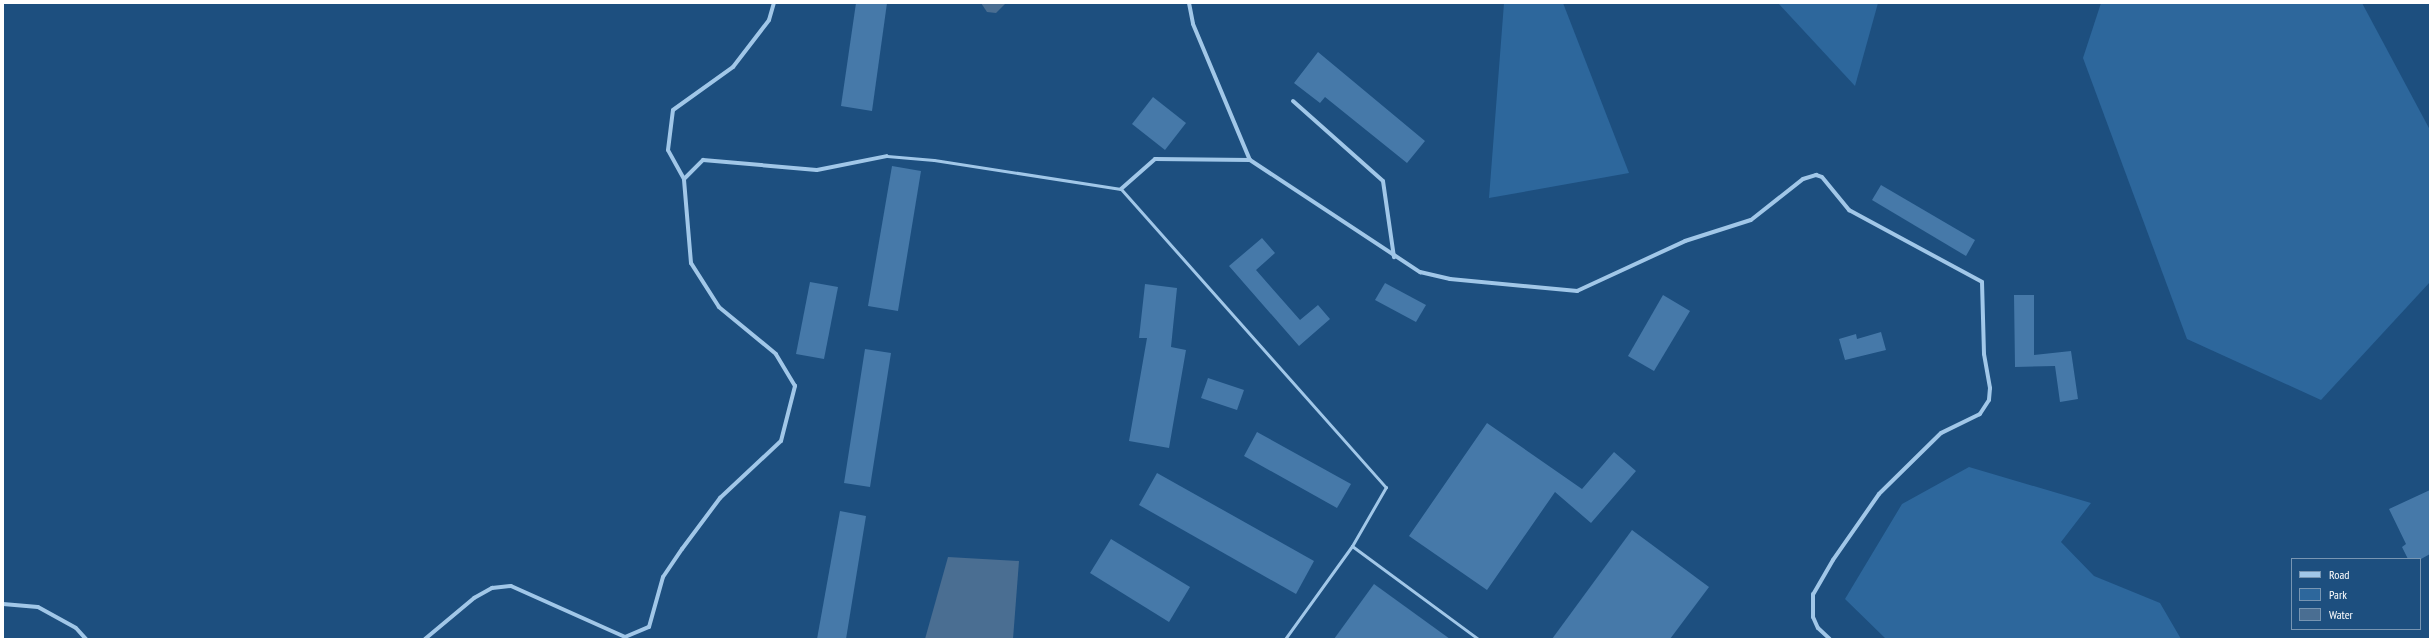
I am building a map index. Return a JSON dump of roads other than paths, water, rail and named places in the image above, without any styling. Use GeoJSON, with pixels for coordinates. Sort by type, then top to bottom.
{"type":"FeatureCollection","features":[{"type":"Feature","properties":{"kind":"street"},"geometry":{"type":"LineString","coordinates":[[425,639],[474,598],[492,588],[511,586],[625,636],[649,627],[664,577],[682,549],[720,498],[782,441],[795,386],[776,354],[719,307],[691,263],[684,179],[668,150],[673,110],[733,67],[769,20],[774,3]]}},
{"type":"Feature","properties":{"kind":"street"},"geometry":{"type":"LineString","coordinates":[[1190,3],[1193,24],[1250,160],[1394,257],[1420,272],[1450,279],[1577,291],[1686,241],[1751,220],[1803,179],[1816,175],[1828,181],[1848,210],[1978,278],[1983,287],[1981,319],[1984,354],[1990,388],[1989,400],[1980,414],[1941,433],[1905,466],[1880,494],[1833,560],[1814,594],[1813,617],[1818,628],[1830,639]]}},
{"type":"Feature","properties":{"kind":"street"},"geometry":{"type":"LineString","coordinates":[[1292,101],[1383,181],[1394,257]]}},
{"type":"Feature","properties":{"kind":"street"},"geometry":{"type":"LineString","coordinates":[[684,179],[703,160],[817,170],[887,156]]}},
{"type":"Feature","properties":{"kind":"street"},"geometry":{"type":"LineString","coordinates":[[1121,189],[1155,159],[1250,160]]}},
{"type":"Feature","properties":{"kind":"street"},"geometry":{"type":"LineString","coordinates":[[3,604],[38,607],[76,628],[86,639]]}},
{"type":"Feature","properties":{"kind":"lane"},"geometry":{"type":"LineString","coordinates":[[887,156],[934,160],[1121,189],[1386,487],[1352,546],[1285,639]]}},
{"type":"Feature","properties":{"kind":"lane"},"geometry":{"type":"LineString","coordinates":[[1352,546],[1478,639]]}},
{"type":"Feature","properties":{"kind":"water"},"geometry":{"type":"Polygon","coordinates":[[[981,3],[1006,3],[996,13],[987,12],[981,3]]]}},
{"type":"Feature","properties":{"kind":"water"},"geometry":{"type":"Polygon","coordinates":[[[948,557],[1019,561],[1013,639],[925,639],[948,557]]]}}]}
